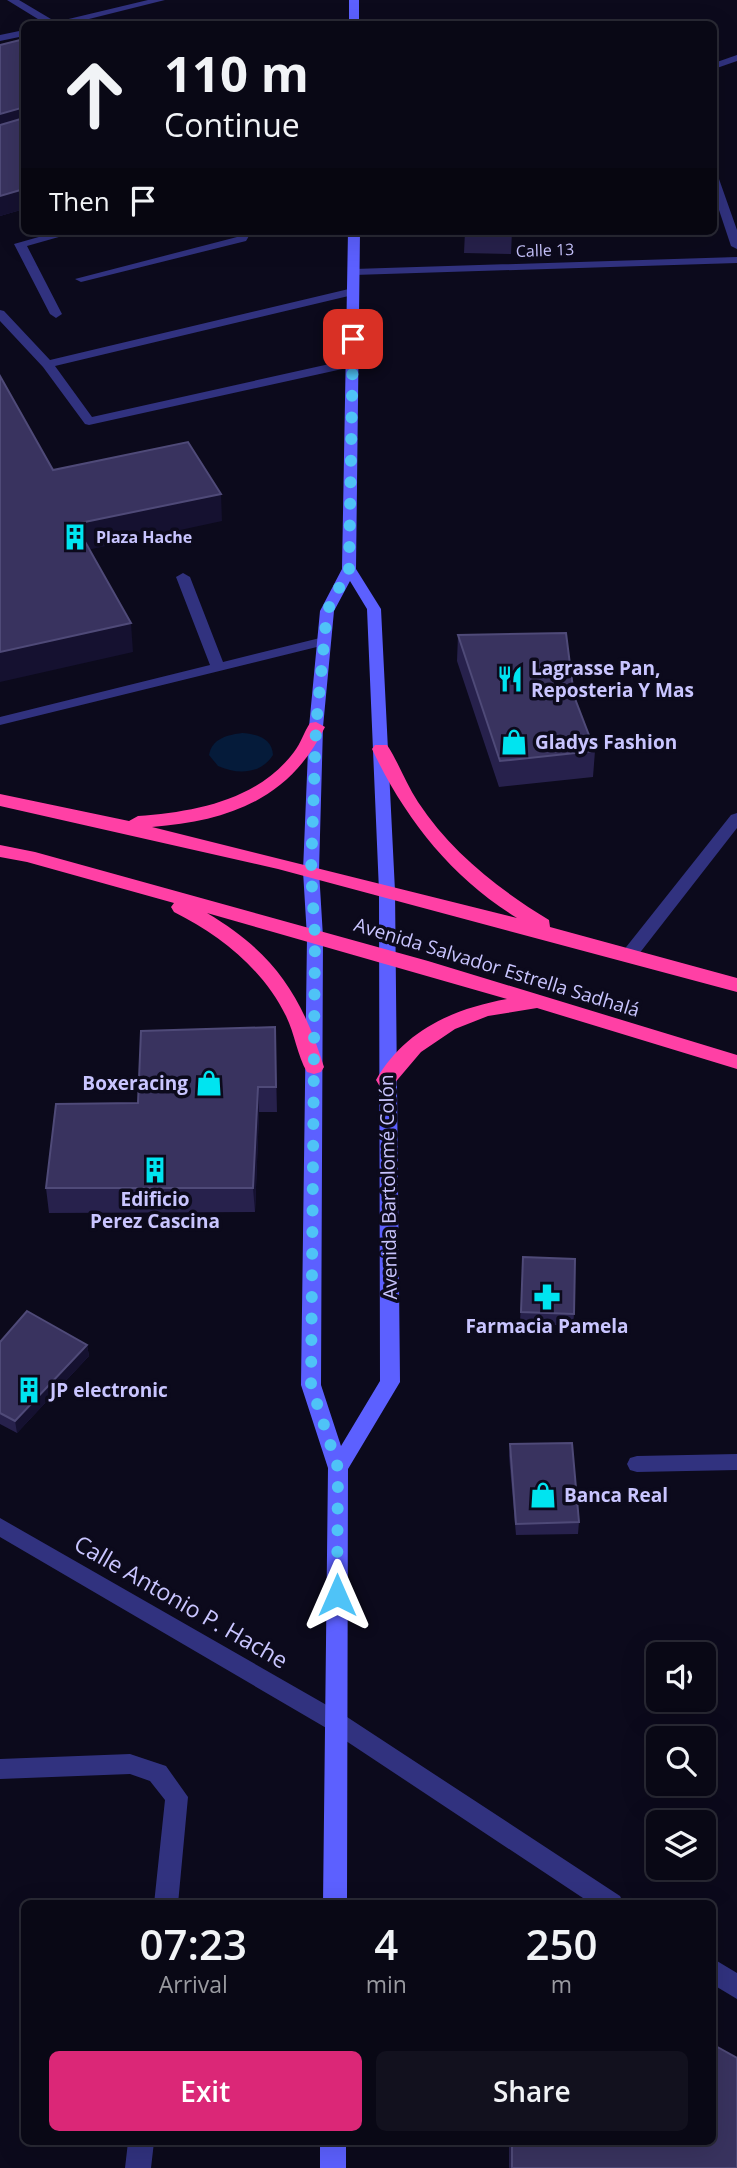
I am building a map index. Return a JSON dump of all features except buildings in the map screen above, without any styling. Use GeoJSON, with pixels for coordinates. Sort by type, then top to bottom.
{"type":"FeatureCollection","features":[{"type":"Feature","properties":{"kind":"highway"},"geometry":{"type":"LineString","coordinates":[[118,823],[180,818],[210,812],[249,797],[282,777],[298,761],[310,744],[316,727]]}},
{"type":"Feature","properties":{"kind":"highway"},"geometry":{"type":"LineString","coordinates":[[381,749],[404,799],[443,849],[497,896],[565,939]]}},
{"type":"Feature","properties":{"kind":"highway","name":"Avenida Salvador Estrella Sadhalá"},"geometry":{"type":"LineString","coordinates":[[0,800],[118,823],[311,871],[737,985]]}},
{"type":"Feature","properties":{"kind":"highway","name":"Avenida Salvador Estrella Sadhalá"},"geometry":{"type":"LineString","coordinates":[[0,851],[386,957],[737,1062]]}},
{"type":"Feature","properties":{"kind":"highway"},"geometry":{"type":"LineString","coordinates":[[128,884],[188,910],[240,945],[261,966],[295,1013],[314,1067]]}},
{"type":"Feature","properties":{"kind":"highway"},"geometry":{"type":"LineString","coordinates":[[386,1080],[411,1048],[447,1023],[492,1008],[542,1004]]}},
{"type":"Feature","properties":{"kind":"main road"},"geometry":{"type":"LineString","coordinates":[[354,0],[354,21]]}},
{"type":"Feature","properties":{"kind":"main road"},"geometry":{"type":"LineString","coordinates":[[335,1900],[338,1468],[311,1385],[315,937],[311,871],[316,727],[327,611],[349,569],[354,235]]}},
{"type":"Feature","properties":{"kind":"main road","name":"Avenida Bartolomé Colón"},"geometry":{"type":"LineString","coordinates":[[338,1468],[390,1382],[386,1080],[387,891],[374,609],[349,569]]}},
{"type":"Feature","properties":{"kind":"main road"},"geometry":{"type":"LineString","coordinates":[[333,2145],[333,2168]]}},
{"type":"Feature","properties":{"kind":"street"},"geometry":{"type":"LineString","coordinates":[[12,0],[46,21]]}},
{"type":"Feature","properties":{"kind":"street"},"geometry":{"type":"LineString","coordinates":[[72,21],[160,0]]}},
{"type":"Feature","properties":{"kind":"street"},"geometry":{"type":"LineString","coordinates":[[0,38],[21,34]]}},
{"type":"Feature","properties":{"kind":"street"},"geometry":{"type":"LineString","coordinates":[[717,65],[737,58]]}},
{"type":"Feature","properties":{"kind":"street"},"geometry":{"type":"LineString","coordinates":[[717,188],[737,246]]}},
{"type":"Feature","properties":{"kind":"street"},"geometry":{"type":"LineString","coordinates":[[56,314],[20,244],[57,235]]}},
{"type":"Feature","properties":{"kind":"street"},"geometry":{"type":"LineString","coordinates":[[81,279],[242,239],[244,235]]}},
{"type":"Feature","properties":{"kind":"street","name":"Calle 13"},"geometry":{"type":"LineString","coordinates":[[354,272],[737,260]]}},
{"type":"Feature","properties":{"kind":"street"},"geometry":{"type":"LineString","coordinates":[[47,364],[353,292]]}},
{"type":"Feature","properties":{"kind":"street"},"geometry":{"type":"LineString","coordinates":[[0,314],[47,364],[89,421],[352,363]]}},
{"type":"Feature","properties":{"kind":"street"},"geometry":{"type":"LineString","coordinates":[[183,577],[218,667]]}},
{"type":"Feature","properties":{"kind":"street"},"geometry":{"type":"LineString","coordinates":[[0,721],[324,641]]}},
{"type":"Feature","properties":{"kind":"street"},"geometry":{"type":"LineString","coordinates":[[629,956],[737,818]]}},
{"type":"Feature","properties":{"kind":"street"},"geometry":{"type":"LineString","coordinates":[[637,1464],[737,1462]]}},
{"type":"Feature","properties":{"kind":"street","name":"Calle Antonio P. Hache"},"geometry":{"type":"LineString","coordinates":[[0,1527],[336,1722],[606,1900]]}},
{"type":"Feature","properties":{"kind":"street"},"geometry":{"type":"LineString","coordinates":[[0,1769],[130,1765],[158,1773],[177,1797],[166,1900]]}},
{"type":"Feature","properties":{"kind":"street"},"geometry":{"type":"LineString","coordinates":[[716,1973],[737,1987]]}},
{"type":"Feature","properties":{"kind":"street"},"geometry":{"type":"LineString","coordinates":[[138,2168],[141,2145]]}},
{"type":"Feature","properties":{"kind":"water"},"geometry":{"type":"Polygon","coordinates":[[[242,733],[263,738],[270,745],[273,755],[262,766],[248,771],[233,771],[218,766],[209,755],[213,745],[226,736],[242,733]]]}},
{"type":"Feature","properties":{"kind":"place","name":"Plaza Hache"},"geometry":{"type":"Point","coordinates":[75,537]}},
{"type":"Feature","properties":{"kind":"place","name":"Lagrasse Pan, Reposteria Y Mas"},"geometry":{"type":"Point","coordinates":[510,679]}},
{"type":"Feature","properties":{"kind":"place","name":"Gladys Fashion"},"geometry":{"type":"Point","coordinates":[514,742]}},
{"type":"Feature","properties":{"kind":"place","name":"Boxeracing"},"geometry":{"type":"Point","coordinates":[209,1083]}},
{"type":"Feature","properties":{"kind":"place","name":"Edificio Perez Cascina"},"geometry":{"type":"Point","coordinates":[155,1170]}},
{"type":"Feature","properties":{"kind":"place","name":"Farmacia Pamela"},"geometry":{"type":"Point","coordinates":[547,1297]}},
{"type":"Feature","properties":{"kind":"place","name":"JP electronic"},"geometry":{"type":"Point","coordinates":[29,1390]}},
{"type":"Feature","properties":{"kind":"place","name":"Banca Real"},"geometry":{"type":"Point","coordinates":[543,1495]}},
{"type":"Feature","properties":{"kind":"route"},"geometry":{"type":"LineString","coordinates":[[337,1595],[338,1468],[311,1385],[315,937],[311,871],[316,727],[327,611],[349,569],[353,339]]}}]}
